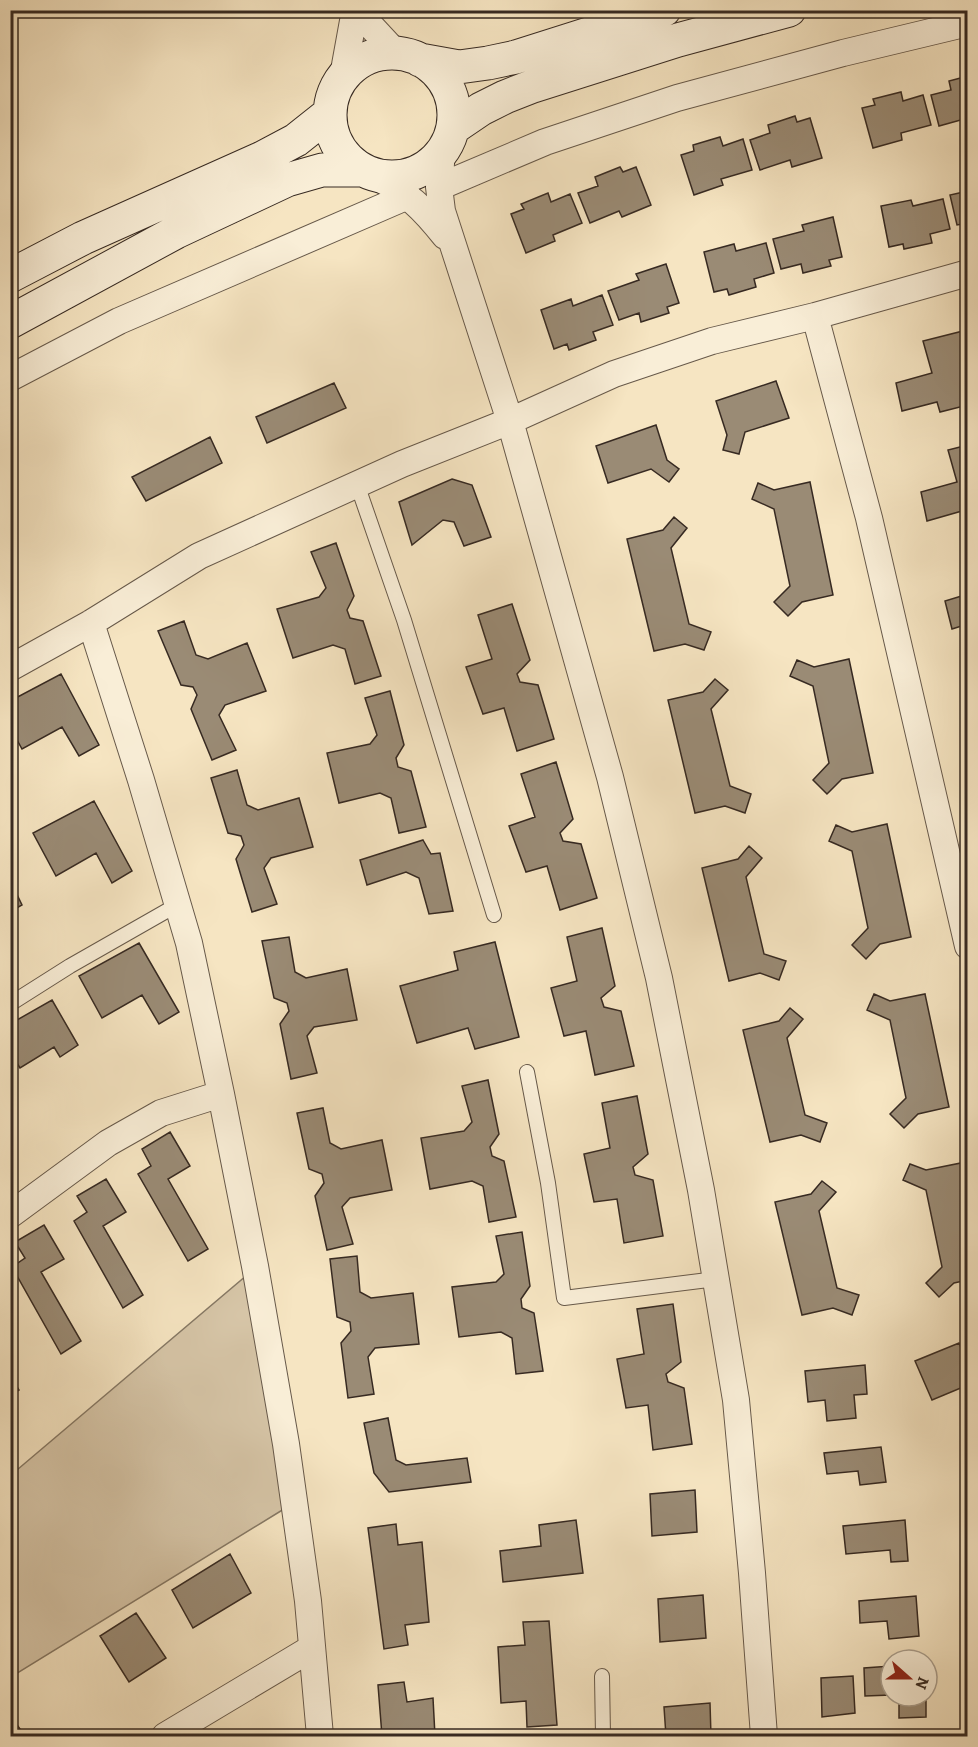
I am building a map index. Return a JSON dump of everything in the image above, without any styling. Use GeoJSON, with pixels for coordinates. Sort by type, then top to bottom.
{"type":"FeatureCollection","features":[{"type":"Feature","properties":{"kind":"street"},"geometry":{"type":"LineString","coordinates":[[10,322],[176,232],[287,180],[322,170],[370,173],[399,178],[419,172],[437,160],[454,122],[453,100],[445,81],[432,66],[408,56],[356,10]]}},
{"type":"Feature","properties":{"kind":"street"},"geometry":{"type":"LineString","coordinates":[[356,10],[343,76],[333,94],[330,113],[332,135],[342,153],[358,168],[408,196],[424,211],[453,246]]}},
{"type":"Feature","properties":{"kind":"street"},"geometry":{"type":"LineString","coordinates":[[343,76],[358,63],[376,55],[408,56],[459,67],[488,63],[516,57],[664,10]]}},
{"type":"Feature","properties":{"kind":"street"},"geometry":{"type":"LineString","coordinates":[[764,1737],[736,1400],[699,1179],[659,978],[610,777],[510,421],[442,211],[439,187],[447,140],[482,109],[505,97],[678,40],[789,10]]}},
{"type":"Feature","properties":{"kind":"street"},"geometry":{"type":"LineString","coordinates":[[439,187],[545,142],[677,98],[843,53],[968,23]]}},
{"type":"Feature","properties":{"kind":"street"},"geometry":{"type":"LineString","coordinates":[[10,276],[83,238],[262,158],[296,140],[330,113]]}},
{"type":"Feature","properties":{"kind":"street"},"geometry":{"type":"LineString","coordinates":[[10,378],[118,321],[408,196]]}},
{"type":"Feature","properties":{"kind":"street"},"geometry":{"type":"LineString","coordinates":[[10,668],[91,623],[199,556],[357,484],[510,421],[614,374],[712,341],[815,316],[968,273]]}},
{"type":"Feature","properties":{"kind":"street"},"geometry":{"type":"LineString","coordinates":[[815,316],[869,518],[968,946]]}},
{"type":"Feature","properties":{"kind":"street"},"geometry":{"type":"LineString","coordinates":[[91,623],[141,780],[189,943],[221,1094],[255,1266],[286,1444],[308,1601],[320,1737]]}},
{"type":"Feature","properties":{"kind":"street"},"geometry":{"type":"LineString","coordinates":[[10,1215],[116,1138],[161,1113],[221,1094]]}},
{"type":"Feature","properties":{"kind":"street"},"geometry":{"type":"LineString","coordinates":[[165,1737],[312,1648]]}},
{"type":"Feature","properties":{"kind":"lane"},"geometry":{"type":"LineString","coordinates":[[357,484],[407,630],[494,915]]}},
{"type":"Feature","properties":{"kind":"lane"},"geometry":{"type":"LineString","coordinates":[[10,1004],[177,904]]}},
{"type":"Feature","properties":{"kind":"lane"},"geometry":{"type":"LineString","coordinates":[[527,1071],[548,1182],[564,1298],[716,1279]]}},
{"type":"Feature","properties":{"kind":"lane"},"geometry":{"type":"LineString","coordinates":[[602,1676],[603,1737]]}},
{"type":"Feature","properties":{"kind":"shaded area"},"geometry":{"type":"Polygon","coordinates":[[[253,1270],[284,1509],[11,1677],[11,1475],[253,1270]]]}},
{"type":"Feature","properties":{"kind":"building"},"geometry":{"type":"Polygon","coordinates":[[[968,76],[968,118],[939,126],[931,95],[951,90],[949,81],[968,76]]]}},
{"type":"Feature","properties":{"kind":"building"},"geometry":{"type":"Polygon","coordinates":[[[901,92],[903,101],[923,95],[931,125],[901,133],[902,140],[873,148],[862,108],[875,105],[873,99],[901,92]]]}},
{"type":"Feature","properties":{"kind":"building"},"geometry":{"type":"Polygon","coordinates":[[[795,116],[797,122],[810,118],[822,158],[792,167],[790,160],[760,170],[750,140],[770,133],[768,125],[795,116]]]}},
{"type":"Feature","properties":{"kind":"building"},"geometry":{"type":"Polygon","coordinates":[[[720,137],[723,146],[743,139],[752,170],[721,179],[723,185],[694,195],[681,155],[694,151],[693,145],[720,137]]]}},
{"type":"Feature","properties":{"kind":"building"},"geometry":{"type":"Polygon","coordinates":[[[620,167],[623,172],[636,167],[651,205],[622,217],[619,211],[590,223],[578,193],[598,186],[595,177],[620,167]]]}},
{"type":"Feature","properties":{"kind":"building"},"geometry":{"type":"Polygon","coordinates":[[[968,191],[968,223],[957,225],[950,195],[968,191]]]}},
{"type":"Feature","properties":{"kind":"building"},"geometry":{"type":"Polygon","coordinates":[[[548,193],[551,202],[570,194],[582,223],[553,235],[555,241],[526,253],[511,214],[524,209],[521,204],[548,193]]]}},
{"type":"Feature","properties":{"kind":"building"},"geometry":{"type":"Polygon","coordinates":[[[943,199],[950,229],[930,234],[932,243],[904,249],[903,244],[889,247],[881,206],[911,200],[913,206],[943,199]]]}},
{"type":"Feature","properties":{"kind":"building"},"geometry":{"type":"Polygon","coordinates":[[[833,217],[842,257],[829,260],[831,266],[803,273],[801,264],[781,269],[773,239],[804,231],[802,225],[833,217]]]}},
{"type":"Feature","properties":{"kind":"building"},"geometry":{"type":"Polygon","coordinates":[[[766,243],[774,273],[754,279],[756,287],[729,295],[727,289],[714,292],[704,252],[734,244],[736,251],[766,243]]]}},
{"type":"Feature","properties":{"kind":"building"},"geometry":{"type":"Polygon","coordinates":[[[666,264],[679,303],[667,307],[669,313],[641,322],[639,313],[619,320],[608,291],[639,280],[636,274],[666,264]]]}},
{"type":"Feature","properties":{"kind":"building"},"geometry":{"type":"Polygon","coordinates":[[[602,295],[613,325],[593,332],[596,340],[569,350],[567,344],[554,349],[541,310],[571,299],[573,306],[602,295]]]}},
{"type":"Feature","properties":{"kind":"building"},"geometry":{"type":"Polygon","coordinates":[[[963,331],[968,349],[968,405],[940,412],[937,402],[902,411],[896,383],[932,373],[923,341],[963,331]]]}},
{"type":"Feature","properties":{"kind":"building"},"geometry":{"type":"Polygon","coordinates":[[[776,381],[789,418],[745,432],[739,454],[723,450],[727,435],[716,401],[776,381]]]}},
{"type":"Feature","properties":{"kind":"building"},"geometry":{"type":"Polygon","coordinates":[[[334,383],[346,408],[267,443],[256,417],[334,383]]]}},
{"type":"Feature","properties":{"kind":"building"},"geometry":{"type":"Polygon","coordinates":[[[656,425],[667,460],[679,469],[669,482],[651,469],[608,483],[596,446],[656,425]]]}},
{"type":"Feature","properties":{"kind":"building"},"geometry":{"type":"Polygon","coordinates":[[[210,437],[222,463],[146,501],[132,477],[210,437]]]}},
{"type":"Feature","properties":{"kind":"building"},"geometry":{"type":"Polygon","coordinates":[[[968,445],[968,520],[965,521],[962,511],[927,521],[921,492],[957,482],[948,450],[968,445]]]}},
{"type":"Feature","properties":{"kind":"building"},"geometry":{"type":"Polygon","coordinates":[[[452,479],[472,485],[491,537],[464,546],[454,522],[443,520],[412,545],[399,502],[452,479]]]}},
{"type":"Feature","properties":{"kind":"building"},"geometry":{"type":"Polygon","coordinates":[[[810,482],[833,595],[802,602],[788,616],[774,602],[790,586],[774,509],[752,499],[758,483],[774,490],[810,482]]]}},
{"type":"Feature","properties":{"kind":"building"},"geometry":{"type":"Polygon","coordinates":[[[674,517],[687,528],[671,548],[689,624],[711,632],[704,650],[685,644],[654,651],[627,539],[663,530],[674,517]]]}},
{"type":"Feature","properties":{"kind":"building"},"geometry":{"type":"Polygon","coordinates":[[[336,543],[354,596],[347,610],[350,618],[363,621],[381,676],[355,684],[345,649],[333,645],[293,658],[277,609],[319,597],[326,588],[311,552],[336,543]]]}},
{"type":"Feature","properties":{"kind":"building"},"geometry":{"type":"Polygon","coordinates":[[[968,594],[968,624],[952,629],[945,601],[968,594]]]}},
{"type":"Feature","properties":{"kind":"building"},"geometry":{"type":"Polygon","coordinates":[[[512,604],[530,660],[517,674],[520,682],[538,685],[554,739],[517,751],[504,708],[483,714],[466,667],[492,659],[478,615],[512,604]]]}},
{"type":"Feature","properties":{"kind":"building"},"geometry":{"type":"Polygon","coordinates":[[[184,621],[196,655],[208,659],[247,643],[266,691],[225,705],[219,715],[236,750],[212,760],[191,709],[197,695],[193,687],[181,685],[158,631],[184,621]]]}},
{"type":"Feature","properties":{"kind":"building"},"geometry":{"type":"Polygon","coordinates":[[[849,659],[873,773],[842,779],[827,794],[813,780],[829,763],[813,686],[790,676],[797,660],[814,667],[849,659]]]}},
{"type":"Feature","properties":{"kind":"building"},"geometry":{"type":"Polygon","coordinates":[[[61,674],[99,745],[79,756],[62,727],[22,749],[10,727],[10,701],[61,674]]]}},
{"type":"Feature","properties":{"kind":"building"},"geometry":{"type":"Polygon","coordinates":[[[715,679],[728,690],[711,709],[730,786],[751,794],[745,813],[725,806],[695,813],[668,700],[703,692],[715,679]]]}},
{"type":"Feature","properties":{"kind":"building"},"geometry":{"type":"Polygon","coordinates":[[[390,691],[404,745],[396,758],[398,767],[411,771],[426,827],[399,833],[391,798],[380,793],[339,803],[327,753],[370,744],[377,735],[365,698],[390,691]]]}},
{"type":"Feature","properties":{"kind":"building"},"geometry":{"type":"Polygon","coordinates":[[[556,762],[573,819],[560,833],[563,841],[581,844],[597,898],[560,910],[547,866],[526,872],[509,826],[535,817],[521,774],[556,762]]]}},
{"type":"Feature","properties":{"kind":"building"},"geometry":{"type":"Polygon","coordinates":[[[237,770],[247,805],[258,810],[299,798],[313,847],[271,858],[264,868],[277,904],[252,912],[236,859],[244,845],[241,836],[228,833],[211,778],[237,770]]]}},
{"type":"Feature","properties":{"kind":"building"},"geometry":{"type":"Polygon","coordinates":[[[94,801],[132,871],[112,883],[96,853],[56,876],[33,833],[94,801]]]}},
{"type":"Feature","properties":{"kind":"building"},"geometry":{"type":"Polygon","coordinates":[[[887,824],[911,937],[880,944],[866,959],[852,945],[868,928],[852,851],[829,841],[836,825],[852,832],[887,824]]]}},
{"type":"Feature","properties":{"kind":"building"},"geometry":{"type":"Polygon","coordinates":[[[423,840],[431,854],[440,853],[453,911],[429,914],[419,878],[406,872],[367,885],[360,860],[423,840]]]}},
{"type":"Feature","properties":{"kind":"building"},"geometry":{"type":"Polygon","coordinates":[[[749,846],[762,858],[746,877],[764,954],[786,961],[779,980],[760,973],[729,981],[702,868],[738,859],[749,846]]]}},
{"type":"Feature","properties":{"kind":"building"},"geometry":{"type":"Polygon","coordinates":[[[10,880],[22,905],[10,912],[10,880]]]}},
{"type":"Feature","properties":{"kind":"building"},"geometry":{"type":"Polygon","coordinates":[[[602,928],[615,986],[601,998],[604,1007],[621,1011],[634,1066],[595,1075],[586,1031],[564,1036],[551,988],[577,981],[567,937],[602,928]]]}},
{"type":"Feature","properties":{"kind":"building"},"geometry":{"type":"Polygon","coordinates":[[[289,937],[295,972],[306,978],[347,969],[357,1020],[314,1027],[307,1036],[317,1073],[291,1079],[280,1024],[289,1011],[287,1003],[274,998],[262,941],[289,937]]]}},
{"type":"Feature","properties":{"kind":"building"},"geometry":{"type":"Polygon","coordinates":[[[495,942],[519,1037],[475,1049],[468,1028],[417,1043],[400,986],[458,970],[454,952],[495,942]]]}},
{"type":"Feature","properties":{"kind":"building"},"geometry":{"type":"Polygon","coordinates":[[[139,943],[179,1012],[159,1024],[142,995],[102,1018],[79,976],[139,943]]]}},
{"type":"Feature","properties":{"kind":"building"},"geometry":{"type":"Polygon","coordinates":[[[874,994],[890,1001],[925,994],[949,1107],[918,1114],[904,1128],[890,1114],[906,1098],[890,1020],[867,1010],[874,994]]]}},
{"type":"Feature","properties":{"kind":"building"},"geometry":{"type":"Polygon","coordinates":[[[52,1000],[78,1045],[60,1057],[54,1047],[20,1068],[10,1052],[10,1024],[52,1000]]]}},
{"type":"Feature","properties":{"kind":"building"},"geometry":{"type":"Polygon","coordinates":[[[790,1008],[803,1019],[787,1038],[805,1115],[827,1123],[820,1142],[801,1135],[770,1142],[743,1030],[779,1021],[790,1008]]]}},
{"type":"Feature","properties":{"kind":"building"},"geometry":{"type":"Polygon","coordinates":[[[488,1080],[499,1134],[490,1147],[492,1156],[504,1161],[516,1217],[489,1222],[483,1186],[472,1181],[430,1189],[421,1138],[464,1131],[472,1122],[462,1086],[488,1080]]]}},
{"type":"Feature","properties":{"kind":"building"},"geometry":{"type":"Polygon","coordinates":[[[637,1096],[648,1154],[633,1167],[635,1175],[653,1180],[663,1236],[624,1243],[617,1199],[594,1202],[584,1154],[610,1148],[602,1103],[637,1096]]]}},
{"type":"Feature","properties":{"kind":"building"},"geometry":{"type":"Polygon","coordinates":[[[323,1108],[330,1143],[341,1149],[382,1140],[392,1190],[350,1198],[342,1207],[353,1244],[327,1250],[315,1196],[324,1183],[322,1174],[309,1169],[297,1113],[323,1108]]]}},
{"type":"Feature","properties":{"kind":"building"},"geometry":{"type":"Polygon","coordinates":[[[170,1132],[190,1166],[168,1179],[208,1249],[188,1261],[138,1174],[151,1166],[142,1149],[170,1132]]]}},
{"type":"Feature","properties":{"kind":"building"},"geometry":{"type":"Polygon","coordinates":[[[961,1163],[968,1192],[968,1280],[954,1283],[939,1297],[926,1283],[942,1267],[926,1190],[903,1180],[910,1164],[926,1170],[961,1163]]]}},
{"type":"Feature","properties":{"kind":"building"},"geometry":{"type":"Polygon","coordinates":[[[106,1179],[126,1212],[103,1226],[143,1295],[123,1308],[74,1221],[87,1212],[77,1196],[106,1179]]]}},
{"type":"Feature","properties":{"kind":"building"},"geometry":{"type":"Polygon","coordinates":[[[822,1181],[836,1192],[819,1211],[837,1288],[859,1295],[852,1315],[833,1308],[802,1315],[775,1202],[811,1194],[822,1181]]]}},
{"type":"Feature","properties":{"kind":"building"},"geometry":{"type":"Polygon","coordinates":[[[44,1225],[64,1259],[41,1272],[81,1341],[61,1354],[12,1267],[25,1258],[15,1242],[44,1225]]]}},
{"type":"Feature","properties":{"kind":"building"},"geometry":{"type":"Polygon","coordinates":[[[522,1232],[530,1286],[521,1299],[522,1308],[534,1313],[543,1371],[516,1374],[512,1338],[501,1332],[459,1337],[452,1287],[496,1282],[504,1274],[496,1236],[522,1232]]]}},
{"type":"Feature","properties":{"kind":"building"},"geometry":{"type":"Polygon","coordinates":[[[357,1256],[360,1292],[371,1298],[413,1293],[419,1344],[375,1348],[368,1357],[374,1394],[348,1398],[341,1343],[351,1331],[350,1322],[337,1317],[330,1259],[357,1256]]]}},
{"type":"Feature","properties":{"kind":"building"},"geometry":{"type":"Polygon","coordinates":[[[673,1304],[681,1362],[666,1374],[668,1382],[684,1388],[692,1444],[653,1450],[648,1405],[626,1408],[617,1359],[644,1354],[637,1309],[673,1304]]]}},
{"type":"Feature","properties":{"kind":"building"},"geometry":{"type":"Polygon","coordinates":[[[959,1343],[968,1363],[968,1385],[932,1400],[915,1361],[959,1343]]]}},
{"type":"Feature","properties":{"kind":"building"},"geometry":{"type":"Polygon","coordinates":[[[865,1365],[867,1394],[854,1395],[856,1418],[827,1421],[825,1400],[808,1402],[805,1371],[865,1365]]]}},
{"type":"Feature","properties":{"kind":"building"},"geometry":{"type":"Polygon","coordinates":[[[10,1375],[19,1390],[10,1396],[10,1375]]]}},
{"type":"Feature","properties":{"kind":"building"},"geometry":{"type":"Polygon","coordinates":[[[388,1418],[396,1460],[406,1465],[467,1458],[471,1482],[389,1492],[374,1473],[364,1423],[388,1418]]]}},
{"type":"Feature","properties":{"kind":"building"},"geometry":{"type":"Polygon","coordinates":[[[881,1447],[886,1482],[860,1485],[858,1471],[827,1474],[824,1453],[881,1447]]]}},
{"type":"Feature","properties":{"kind":"building"},"geometry":{"type":"Polygon","coordinates":[[[695,1490],[697,1532],[652,1536],[650,1494],[695,1490]]]}},
{"type":"Feature","properties":{"kind":"building"},"geometry":{"type":"Polygon","coordinates":[[[576,1520],[583,1573],[503,1582],[500,1551],[541,1546],[539,1525],[576,1520]]]}},
{"type":"Feature","properties":{"kind":"building"},"geometry":{"type":"Polygon","coordinates":[[[905,1520],[908,1561],[891,1562],[890,1550],[846,1554],[843,1526],[905,1520]]]}},
{"type":"Feature","properties":{"kind":"building"},"geometry":{"type":"Polygon","coordinates":[[[396,1524],[398,1545],[422,1542],[429,1622],[405,1625],[408,1645],[384,1649],[368,1528],[396,1524]]]}},
{"type":"Feature","properties":{"kind":"building"},"geometry":{"type":"Polygon","coordinates":[[[230,1554],[251,1593],[193,1628],[172,1590],[230,1554]]]}},
{"type":"Feature","properties":{"kind":"building"},"geometry":{"type":"Polygon","coordinates":[[[703,1595],[706,1638],[660,1642],[658,1599],[703,1595]]]}},
{"type":"Feature","properties":{"kind":"building"},"geometry":{"type":"Polygon","coordinates":[[[916,1596],[919,1636],[889,1639],[887,1621],[860,1623],[859,1601],[916,1596]]]}},
{"type":"Feature","properties":{"kind":"building"},"geometry":{"type":"Polygon","coordinates":[[[136,1613],[166,1658],[129,1682],[100,1636],[136,1613]]]}},
{"type":"Feature","properties":{"kind":"building"},"geometry":{"type":"Polygon","coordinates":[[[549,1621],[557,1725],[527,1727],[526,1701],[501,1703],[498,1647],[525,1645],[523,1622],[549,1621]]]}},
{"type":"Feature","properties":{"kind":"building"},"geometry":{"type":"Polygon","coordinates":[[[879,1667],[879,1695],[865,1696],[864,1668],[879,1667]]]}},
{"type":"Feature","properties":{"kind":"building"},"geometry":{"type":"Polygon","coordinates":[[[853,1676],[855,1713],[822,1717],[821,1678],[853,1676]]]}},
{"type":"Feature","properties":{"kind":"building"},"geometry":{"type":"Polygon","coordinates":[[[404,1682],[407,1702],[433,1698],[435,1736],[382,1736],[378,1685],[404,1682]]]}},
{"type":"Feature","properties":{"kind":"building"},"geometry":{"type":"Polygon","coordinates":[[[710,1703],[711,1736],[666,1736],[664,1707],[710,1703]]]}},
{"type":"Feature","properties":{"kind":"building"},"geometry":{"type":"Polygon","coordinates":[[[899,1708],[926,1708],[926,1717],[899,1718],[899,1708]]]}},
{"type":"Feature","properties":{"kind":"building"},"geometry":{"type":"Polygon","coordinates":[[[10,1715],[25,1736],[10,1736],[10,1715]]]}}]}
